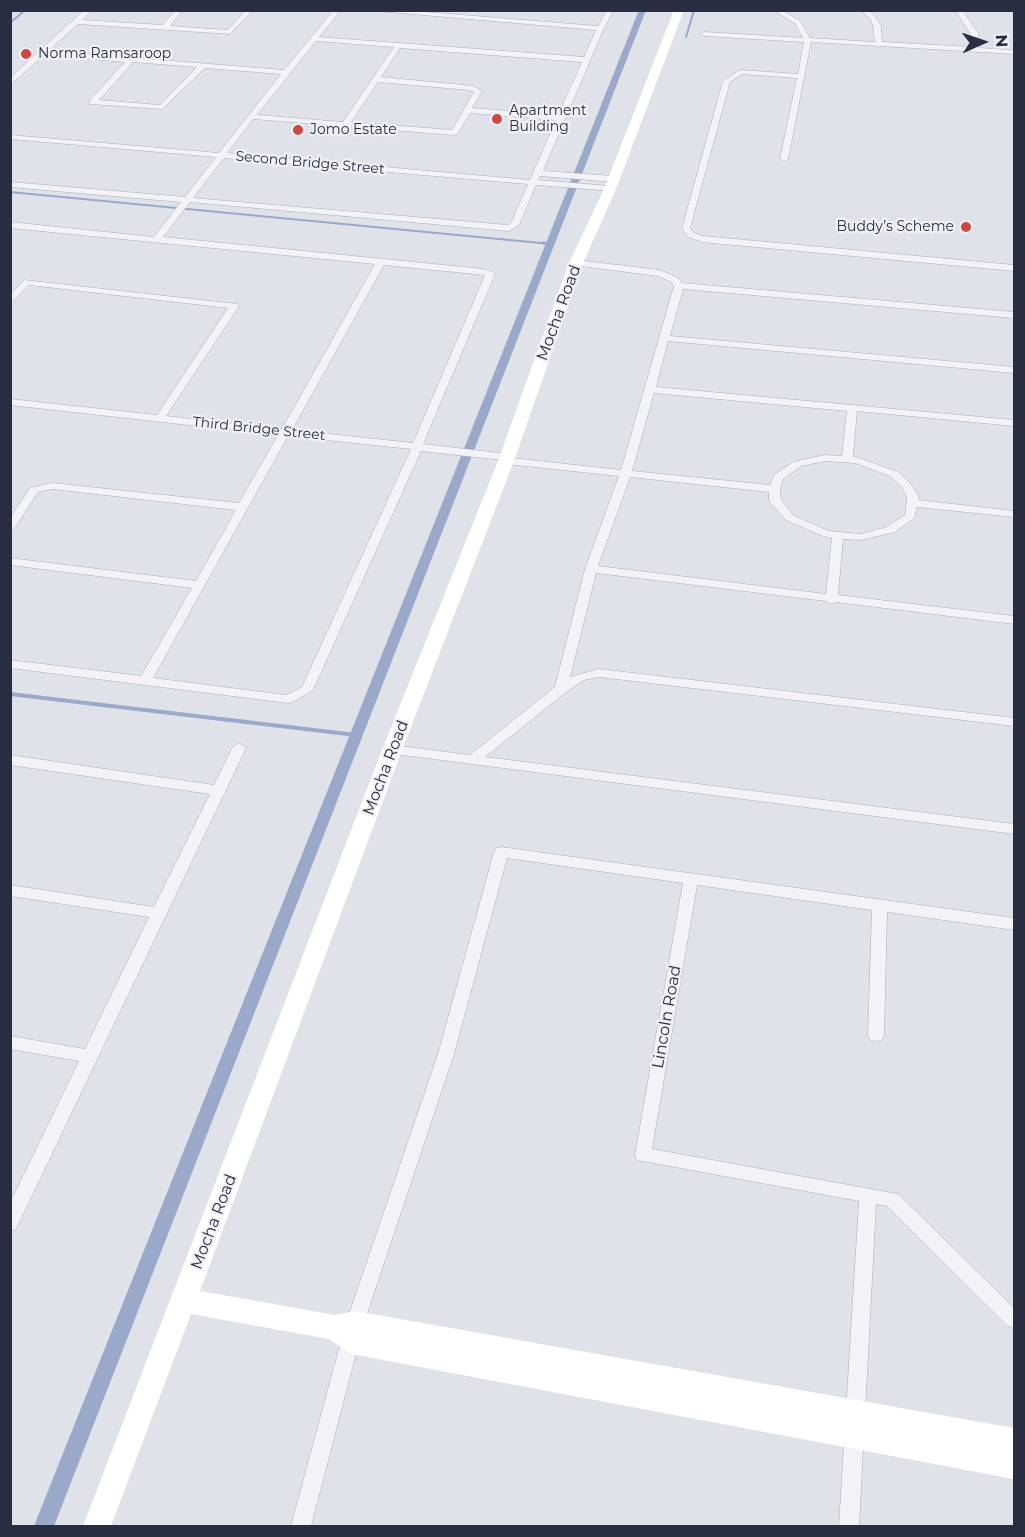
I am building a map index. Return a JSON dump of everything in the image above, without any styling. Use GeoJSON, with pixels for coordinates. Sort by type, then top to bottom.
{"type":"FeatureCollection","features":[{"type":"Feature","properties":{"kind":"street"},"geometry":{"type":"LineString","coordinates":[[10,82],[89,10]]}},
{"type":"Feature","properties":{"kind":"street"},"geometry":{"type":"LineString","coordinates":[[164,28],[180,10]]}},
{"type":"Feature","properties":{"kind":"street"},"geometry":{"type":"LineString","coordinates":[[76,22],[230,32],[250,10]]}},
{"type":"Feature","properties":{"kind":"street"},"geometry":{"type":"LineString","coordinates":[[156,240],[286,72],[338,10]]}},
{"type":"Feature","properties":{"kind":"street"},"geometry":{"type":"LineString","coordinates":[[368,10],[600,28]]}},
{"type":"Feature","properties":{"kind":"street"},"geometry":{"type":"LineString","coordinates":[[515,22],[521,10]]}},
{"type":"Feature","properties":{"kind":"street"},"geometry":{"type":"LineString","coordinates":[[10,184],[182,206],[509,228],[515,225],[600,28],[611,10]]}},
{"type":"Feature","properties":{"kind":"street","name":"Mocha Road"},"geometry":{"type":"LineString","coordinates":[[97,1527],[392,750],[507,459],[576,263],[612,184],[679,10]]}},
{"type":"Feature","properties":{"kind":"street"},"geometry":{"type":"LineString","coordinates":[[777,10],[798,22],[808,40],[784,159]]}},
{"type":"Feature","properties":{"kind":"street"},"geometry":{"type":"LineString","coordinates":[[863,10],[873,17],[877,26],[879,44]]}},
{"type":"Feature","properties":{"kind":"street"},"geometry":{"type":"LineString","coordinates":[[958,10],[974,33],[976,50]]}},
{"type":"Feature","properties":{"kind":"street"},"geometry":{"type":"LineString","coordinates":[[704,34],[1014,52]]}},
{"type":"Feature","properties":{"kind":"street"},"geometry":{"type":"LineString","coordinates":[[313,39],[588,60]]}},
{"type":"Feature","properties":{"kind":"street"},"geometry":{"type":"LineString","coordinates":[[345,124],[398,46]]}},
{"type":"Feature","properties":{"kind":"street"},"geometry":{"type":"LineString","coordinates":[[42,53],[286,72]]}},
{"type":"Feature","properties":{"kind":"street"},"geometry":{"type":"LineString","coordinates":[[131,60],[93,102],[162,107],[203,66]]}},
{"type":"Feature","properties":{"kind":"street"},"geometry":{"type":"LineString","coordinates":[[801,76],[740,72],[728,81],[686,228],[691,235],[702,239],[1014,268]]}},
{"type":"Feature","properties":{"kind":"street"},"geometry":{"type":"LineString","coordinates":[[252,117],[454,133],[478,91],[375,79]]}},
{"type":"Feature","properties":{"kind":"street"},"geometry":{"type":"LineString","coordinates":[[467,110],[562,118]]}},
{"type":"Feature","properties":{"kind":"street","name":"Second Bridge Street"},"geometry":{"type":"LineString","coordinates":[[10,137],[534,183],[588,187],[612,184]]}},
{"type":"Feature","properties":{"kind":"street"},"geometry":{"type":"LineString","coordinates":[[538,173],[591,177],[612,184]]}},
{"type":"Feature","properties":{"kind":"street"},"geometry":{"type":"LineString","coordinates":[[10,225],[490,274],[417,447],[307,690],[288,699],[10,664]]}},
{"type":"Feature","properties":{"kind":"street"},"geometry":{"type":"LineString","coordinates":[[145,681],[381,262]]}},
{"type":"Feature","properties":{"kind":"street"},"geometry":{"type":"LineString","coordinates":[[561,689],[591,569],[626,473],[679,286],[675,280],[660,273],[576,263]]}},
{"type":"Feature","properties":{"kind":"street"},"geometry":{"type":"LineString","coordinates":[[10,301],[27,282],[234,306],[160,418]]}},
{"type":"Feature","properties":{"kind":"street"},"geometry":{"type":"LineString","coordinates":[[679,286],[1014,315]]}},
{"type":"Feature","properties":{"kind":"street"},"geometry":{"type":"LineString","coordinates":[[665,338],[1014,370]]}},
{"type":"Feature","properties":{"kind":"street"},"geometry":{"type":"LineString","coordinates":[[650,389],[1014,423]]}},
{"type":"Feature","properties":{"kind":"street","name":"Third Bridge Street"},"geometry":{"type":"LineString","coordinates":[[10,402],[484,454],[507,459],[774,489]]}},
{"type":"Feature","properties":{"kind":"street"},"geometry":{"type":"LineString","coordinates":[[847,458],[852,408]]}},
{"type":"Feature","properties":{"kind":"street"},"geometry":{"type":"LineString","coordinates":[[825,458],[847,458],[877,465],[894,474],[910,491],[913,503],[910,516],[891,530],[872,536],[838,536],[807,528],[790,518],[775,501],[774,489],[778,477],[797,464],[825,458]]}},
{"type":"Feature","properties":{"kind":"street"},"geometry":{"type":"LineString","coordinates":[[10,527],[34,490],[52,486],[241,507]]}},
{"type":"Feature","properties":{"kind":"street"},"geometry":{"type":"LineString","coordinates":[[913,503],[1014,514]]}},
{"type":"Feature","properties":{"kind":"street"},"geometry":{"type":"LineString","coordinates":[[831,600],[838,536]]}},
{"type":"Feature","properties":{"kind":"street"},"geometry":{"type":"LineString","coordinates":[[10,561],[200,585]]}},
{"type":"Feature","properties":{"kind":"street"},"geometry":{"type":"LineString","coordinates":[[591,569],[831,600],[1014,620]]}},
{"type":"Feature","properties":{"kind":"street"},"geometry":{"type":"LineString","coordinates":[[474,759],[561,689],[580,677],[613,674],[1014,722]]}},
{"type":"Feature","properties":{"kind":"street"},"geometry":{"type":"LineString","coordinates":[[10,1223],[239,748]]}},
{"type":"Feature","properties":{"kind":"street"},"geometry":{"type":"LineString","coordinates":[[392,750],[1014,829]]}},
{"type":"Feature","properties":{"kind":"street"},"geometry":{"type":"LineString","coordinates":[[10,760],[219,790]]}},
{"type":"Feature","properties":{"kind":"street"},"geometry":{"type":"LineString","coordinates":[[301,1527],[347,1331],[446,1054],[501,852],[1014,924]]}},
{"type":"Feature","properties":{"kind":"street","name":"Lincoln Road"},"geometry":{"type":"LineString","coordinates":[[691,879],[643,1155],[868,1196]]}},
{"type":"Feature","properties":{"kind":"street"},"geometry":{"type":"LineString","coordinates":[[10,890],[159,913]]}},
{"type":"Feature","properties":{"kind":"street"},"geometry":{"type":"LineString","coordinates":[[876,1035],[880,905]]}},
{"type":"Feature","properties":{"kind":"street"},"geometry":{"type":"LineString","coordinates":[[10,1042],[89,1056]]}},
{"type":"Feature","properties":{"kind":"street"},"geometry":{"type":"LineString","coordinates":[[849,1527],[868,1196],[892,1199],[1011,1310]]}},
{"type":"Feature","properties":{"kind":"street"},"geometry":{"type":"LineString","coordinates":[[184,1300],[854,1423],[1014,1443]]}},
{"type":"Feature","properties":{"kind":"street"},"geometry":{"type":"LineString","coordinates":[[854,1423],[1014,1465]]}},
{"type":"Feature","properties":{"kind":"waterway"},"geometry":{"type":"LineString","coordinates":[[10,23],[25,10]]}},
{"type":"Feature","properties":{"kind":"waterway"},"geometry":{"type":"LineString","coordinates":[[44,1526],[643,10]]}},
{"type":"Feature","properties":{"kind":"waterway"},"geometry":{"type":"LineString","coordinates":[[686,37],[694,10]]}},
{"type":"Feature","properties":{"kind":"waterway"},"geometry":{"type":"LineString","coordinates":[[10,192],[551,244],[543,243]]}},
{"type":"Feature","properties":{"kind":"waterway"},"geometry":{"type":"LineString","coordinates":[[10,694],[356,735]]}},
{"type":"Feature","properties":{"kind":"place","name":"Norma Ramsaroop"},"geometry":{"type":"Point","coordinates":[26,54]}},
{"type":"Feature","properties":{"kind":"place","name":"Apartment Building"},"geometry":{"type":"Point","coordinates":[497,119]}},
{"type":"Feature","properties":{"kind":"place","name":"Jomo Estate"},"geometry":{"type":"Point","coordinates":[298,130]}},
{"type":"Feature","properties":{"kind":"place","name":"Buddy’s Scheme"},"geometry":{"type":"Point","coordinates":[966,227]}}]}
